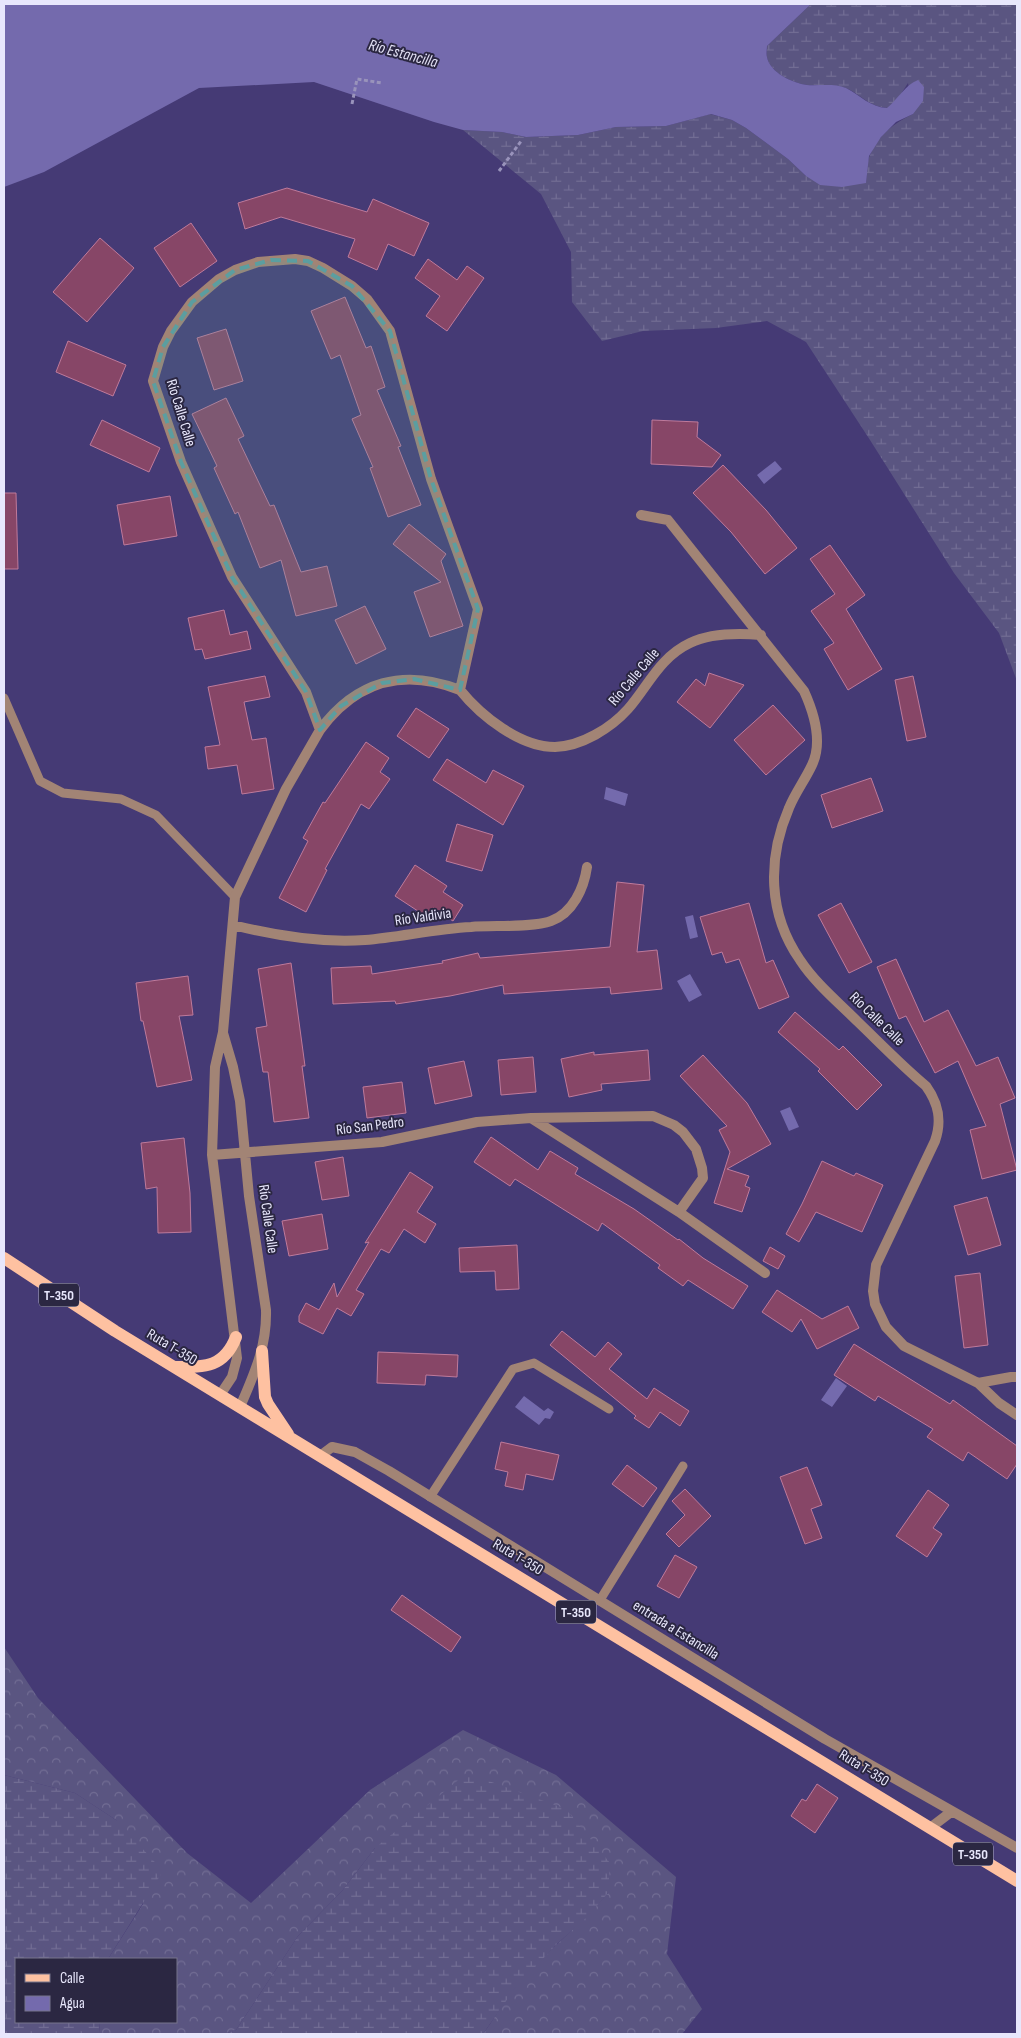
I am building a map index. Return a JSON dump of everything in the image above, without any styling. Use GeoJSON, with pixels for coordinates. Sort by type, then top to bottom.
{"type":"FeatureCollection","features":[{"type":"Feature","properties":{"kind":"main road","name":"Ruta T-350"},"geometry":{"type":"LineString","coordinates":[[4,1258],[115,1331],[220,1396],[1017,1881]]}},
{"type":"Feature","properties":{"kind":"main road"},"geometry":{"type":"LineString","coordinates":[[174,1367],[199,1368],[218,1361],[232,1346],[236,1337]]}},
{"type":"Feature","properties":{"kind":"main road"},"geometry":{"type":"LineString","coordinates":[[262,1351],[265,1397],[293,1440]]}},
{"type":"Feature","properties":{"kind":"street","name":"Río Calle Calle"},"geometry":{"type":"LineString","coordinates":[[320,730],[306,692],[232,577],[181,462],[153,382],[157,364],[171,331],[192,302],[219,279],[235,270],[258,262],[295,259],[308,261],[323,268],[352,286],[367,299],[390,331],[431,479],[478,609],[460,690]]}},
{"type":"Feature","properties":{"kind":"street","name":"Río Calle Calle"},"geometry":{"type":"LineString","coordinates":[[641,515],[668,520],[804,691],[814,719],[816,749],[812,764],[788,808],[774,859],[775,898],[784,931],[791,947],[811,975],[926,1086],[937,1104],[939,1123],[935,1141],[876,1265],[874,1278],[875,1304],[886,1327],[904,1346],[978,1383],[1000,1403],[1017,1415]]}},
{"type":"Feature","properties":{"kind":"street","name":"Río Calle Calle"},"geometry":{"type":"LineString","coordinates":[[220,1396],[228,1385],[235,1369],[237,1358],[236,1337],[212,1155],[215,1067],[223,1032],[235,896],[286,789],[320,730],[341,706],[367,689],[382,683],[414,679],[430,680],[460,690],[484,715],[512,734],[533,742],[555,747],[594,735],[618,719],[660,665],[689,643],[722,635],[761,635]]}},
{"type":"Feature","properties":{"kind":"street","name":"Río Valdivia"},"geometry":{"type":"LineString","coordinates":[[233,925],[292,937],[340,940],[402,936],[472,927],[505,926],[550,921],[565,911],[577,898],[586,878],[587,867]]}},
{"type":"Feature","properties":{"kind":"street","name":"Río Calle Calle"},"geometry":{"type":"LineString","coordinates":[[223,1032],[240,1101],[244,1152],[266,1310],[266,1326],[262,1351],[240,1408]]}},
{"type":"Feature","properties":{"kind":"street","name":"Río San Pedro"},"geometry":{"type":"LineString","coordinates":[[212,1155],[382,1142],[477,1122],[531,1118],[653,1116],[674,1124],[687,1136],[696,1149],[702,1168],[703,1178],[679,1212]]}},
{"type":"Feature","properties":{"kind":"street"},"geometry":{"type":"LineString","coordinates":[[531,1118],[679,1212],[765,1273]]}},
{"type":"Feature","properties":{"kind":"street"},"geometry":{"type":"LineString","coordinates":[[978,1383],[1010,1376],[1017,1378]]}},
{"type":"Feature","properties":{"kind":"street","name":"entrada a Estancilla"},"geometry":{"type":"LineString","coordinates":[[320,1456],[332,1447],[354,1452],[600,1600],[825,1739],[1017,1848]]}},
{"type":"Feature","properties":{"kind":"street"},"geometry":{"type":"LineString","coordinates":[[930,1828],[951,1812]]}},
{"type":"Feature","properties":{"kind":"lane"},"geometry":{"type":"LineString","coordinates":[[4,698],[40,781],[63,793],[121,799],[156,815],[235,896]]}},
{"type":"Feature","properties":{"kind":"lane"},"geometry":{"type":"LineString","coordinates":[[430,1497],[513,1370],[534,1363],[609,1409]]}},
{"type":"Feature","properties":{"kind":"lane"},"geometry":{"type":"LineString","coordinates":[[600,1600],[683,1466]]}},
{"type":"Feature","properties":{"kind":"path"},"geometry":{"type":"LineString","coordinates":[[352,104],[357,79],[382,84]]}},
{"type":"Feature","properties":{"kind":"path"},"geometry":{"type":"LineString","coordinates":[[498,171],[522,140]]}},
{"type":"Feature","properties":{"kind":"highlighted area"},"geometry":{"type":"Polygon","coordinates":[[[271,260],[308,261],[352,286],[390,331],[431,479],[478,609],[460,690],[414,679],[382,683],[341,706],[320,730],[306,692],[232,577],[181,462],[153,381],[163,347],[192,302],[235,270],[271,260]]]}},
{"type":"Feature","properties":{"kind":"green space"},"geometry":{"type":"Polygon","coordinates":[[[811,4],[1017,4],[1017,681],[999,633],[954,573],[806,342],[767,321],[716,328],[643,331],[602,341],[572,302],[571,252],[541,194],[463,130],[502,132],[526,137],[578,135],[616,127],[666,126],[710,114],[732,120],[746,128],[788,159],[806,176],[866,183],[867,165],[877,141],[899,121],[913,114],[908,83],[899,97],[888,108],[868,102],[842,87],[801,84],[777,72],[769,63],[767,46],[811,4]]]}},
{"type":"Feature","properties":{"kind":"green space"},"geometry":{"type":"Polygon","coordinates":[[[4,1647],[38,1698],[187,1853],[251,1903],[370,1790],[463,1730],[556,1775],[676,1877],[667,1954],[702,2009],[682,2034],[483,2034],[516,1986],[608,1893],[375,1848],[342,1891],[298,1936],[236,2030],[224,2034],[100,2033],[99,2023],[178,2023],[178,1958],[109,1958],[143,1904],[116,1820],[75,1793],[4,1775],[4,1647]]]}},
{"type":"Feature","properties":{"kind":"green space"},"geometry":{"type":"Polygon","coordinates":[[[467,1773],[566,1809],[610,1863],[608,1893],[588,1916],[558,1943],[515,1988],[483,2034],[224,2034],[236,2030],[298,1936],[342,1891],[375,1848],[467,1773]]]}},
{"type":"Feature","properties":{"kind":"green space"},"geometry":{"type":"Polygon","coordinates":[[[4,1775],[75,1793],[116,1820],[163,1871],[109,1958],[15,1958],[15,2023],[99,2023],[100,2033],[104,2034],[4,2034],[4,1775]]]}},
{"type":"Feature","properties":{"kind":"water","name":"Río Estancilla"},"geometry":{"type":"Polygon","coordinates":[[[4,4],[811,4],[767,46],[769,63],[777,72],[801,84],[841,86],[871,103],[887,108],[906,88],[918,80],[924,87],[923,101],[913,114],[896,122],[881,137],[869,156],[866,183],[842,187],[820,185],[746,128],[732,120],[711,114],[666,126],[616,127],[578,135],[526,137],[502,132],[463,130],[314,82],[199,88],[44,172],[4,187],[4,4]]]}},
{"type":"Feature","properties":{"kind":"water"},"geometry":{"type":"Polygon","coordinates":[[[775,461],[782,469],[764,484],[757,475],[775,461]]]}},
{"type":"Feature","properties":{"kind":"water"},"geometry":{"type":"Polygon","coordinates":[[[606,787],[628,794],[625,806],[604,799],[606,787]]]}},
{"type":"Feature","properties":{"kind":"water"},"geometry":{"type":"Polygon","coordinates":[[[693,915],[698,937],[690,939],[685,917],[693,915]]]}},
{"type":"Feature","properties":{"kind":"water"},"geometry":{"type":"Polygon","coordinates":[[[690,974],[702,995],[689,1002],[677,981],[690,974]]]}},
{"type":"Feature","properties":{"kind":"water"},"geometry":{"type":"Polygon","coordinates":[[[790,1107],[799,1127],[789,1131],[780,1111],[790,1107]]]}},
{"type":"Feature","properties":{"kind":"water"},"geometry":{"type":"Polygon","coordinates":[[[836,1378],[847,1386],[832,1407],[821,1400],[836,1378]]]}},
{"type":"Feature","properties":{"kind":"water"},"geometry":{"type":"Polygon","coordinates":[[[524,1396],[544,1411],[548,1408],[554,1412],[550,1419],[545,1418],[539,1425],[515,1407],[524,1396]]]}},
{"type":"Feature","properties":{"kind":"building"},"geometry":{"type":"Polygon","coordinates":[[[287,188],[367,212],[373,199],[429,223],[414,256],[388,244],[377,270],[348,257],[355,239],[281,217],[245,229],[238,203],[287,188]]]}},
{"type":"Feature","properties":{"kind":"building"},"geometry":{"type":"Polygon","coordinates":[[[191,223],[217,261],[180,287],[154,248],[191,223]]]}},
{"type":"Feature","properties":{"kind":"building"},"geometry":{"type":"Polygon","coordinates":[[[100,238],[134,268],[87,322],[53,292],[100,238]]]}},
{"type":"Feature","properties":{"kind":"building"},"geometry":{"type":"Polygon","coordinates":[[[428,259],[457,280],[467,266],[484,278],[447,331],[426,316],[440,296],[415,278],[428,259]]]}},
{"type":"Feature","properties":{"kind":"building"},"geometry":{"type":"Polygon","coordinates":[[[345,297],[366,348],[371,346],[385,387],[377,390],[401,446],[398,447],[421,505],[388,517],[370,468],[373,467],[352,419],[361,415],[340,355],[331,359],[311,311],[345,297]]]}},
{"type":"Feature","properties":{"kind":"building"},"geometry":{"type":"Polygon","coordinates":[[[226,329],[243,381],[214,390],[197,338],[226,329]]]}},
{"type":"Feature","properties":{"kind":"building"},"geometry":{"type":"Polygon","coordinates":[[[68,341],[126,365],[113,396],[56,372],[68,341]]]}},
{"type":"Feature","properties":{"kind":"building"},"geometry":{"type":"Polygon","coordinates":[[[226,398],[244,436],[238,439],[270,506],[274,505],[301,572],[327,566],[337,606],[296,616],[281,560],[260,568],[238,512],[235,514],[214,468],[217,466],[192,414],[226,398]]]}},
{"type":"Feature","properties":{"kind":"building"},"geometry":{"type":"Polygon","coordinates":[[[102,420],[160,448],[149,472],[90,445],[102,420]]]}},
{"type":"Feature","properties":{"kind":"building"},"geometry":{"type":"Polygon","coordinates":[[[652,420],[698,422],[697,437],[721,455],[712,467],[651,464],[652,420]]]}},
{"type":"Feature","properties":{"kind":"building"},"geometry":{"type":"Polygon","coordinates":[[[723,465],[766,510],[797,548],[765,574],[731,532],[693,493],[723,465]]]}},
{"type":"Feature","properties":{"kind":"building"},"geometry":{"type":"Polygon","coordinates":[[[4,493],[16,493],[18,569],[4,569],[4,493]]]}},
{"type":"Feature","properties":{"kind":"building"},"geometry":{"type":"Polygon","coordinates":[[[170,496],[177,536],[124,545],[117,505],[170,496]]]}},
{"type":"Feature","properties":{"kind":"building"},"geometry":{"type":"Polygon","coordinates":[[[409,524],[446,554],[441,561],[463,626],[430,637],[414,592],[441,582],[393,544],[409,524]]]}},
{"type":"Feature","properties":{"kind":"building"},"geometry":{"type":"Polygon","coordinates":[[[830,545],[865,595],[846,609],[882,669],[848,690],[824,649],[834,643],[811,611],[835,594],[810,559],[830,545]]]}},
{"type":"Feature","properties":{"kind":"building"},"geometry":{"type":"Polygon","coordinates":[[[365,606],[386,649],[356,664],[335,620],[365,606]]]}},
{"type":"Feature","properties":{"kind":"building"},"geometry":{"type":"Polygon","coordinates":[[[224,610],[230,635],[247,631],[251,649],[205,659],[202,649],[195,650],[188,618],[224,610]]]}},
{"type":"Feature","properties":{"kind":"building"},"geometry":{"type":"Polygon","coordinates":[[[709,673],[744,685],[710,728],[677,702],[696,679],[705,686],[709,673]]]}},
{"type":"Feature","properties":{"kind":"building"},"geometry":{"type":"Polygon","coordinates":[[[265,676],[270,697],[244,702],[252,740],[266,738],[274,789],[242,794],[237,765],[208,769],[205,747],[220,745],[208,687],[265,676]]]}},
{"type":"Feature","properties":{"kind":"building"},"geometry":{"type":"Polygon","coordinates":[[[913,676],[926,737],[907,741],[895,680],[913,676]]]}},
{"type":"Feature","properties":{"kind":"building"},"geometry":{"type":"Polygon","coordinates":[[[773,705],[805,740],[766,775],[734,740],[773,705]]]}},
{"type":"Feature","properties":{"kind":"building"},"geometry":{"type":"Polygon","coordinates":[[[416,708],[449,729],[429,758],[397,736],[416,708]]]}},
{"type":"Feature","properties":{"kind":"building"},"geometry":{"type":"Polygon","coordinates":[[[366,742],[389,758],[380,772],[390,779],[369,809],[361,804],[325,869],[327,870],[306,912],[279,898],[308,841],[303,838],[323,802],[325,803],[366,742]]]}},
{"type":"Feature","properties":{"kind":"building"},"geometry":{"type":"Polygon","coordinates":[[[447,759],[486,783],[493,770],[524,786],[503,825],[433,780],[447,759]]]}},
{"type":"Feature","properties":{"kind":"building"},"geometry":{"type":"Polygon","coordinates":[[[871,778],[883,811],[832,828],[821,795],[871,778]]]}},
{"type":"Feature","properties":{"kind":"building"},"geometry":{"type":"Polygon","coordinates":[[[457,824],[493,835],[482,871],[446,861],[457,824]]]}},
{"type":"Feature","properties":{"kind":"building"},"geometry":{"type":"Polygon","coordinates":[[[415,865],[447,886],[443,892],[463,905],[453,921],[433,908],[427,917],[395,896],[415,865]]]}},
{"type":"Feature","properties":{"kind":"building"},"geometry":{"type":"Polygon","coordinates":[[[617,882],[644,885],[637,952],[657,950],[662,989],[611,994],[610,987],[504,994],[503,985],[450,996],[396,1004],[395,1001],[333,1004],[331,968],[371,966],[372,974],[443,963],[442,961],[478,953],[480,958],[610,947],[617,882]]]}},
{"type":"Feature","properties":{"kind":"building"},"geometry":{"type":"Polygon","coordinates":[[[749,903],[766,963],[773,960],[789,997],[759,1009],[739,959],[726,963],[722,952],[712,955],[700,917],[749,903]]]}},
{"type":"Feature","properties":{"kind":"building"},"geometry":{"type":"Polygon","coordinates":[[[841,903],[872,962],[849,973],[818,915],[841,903]]]}},
{"type":"Feature","properties":{"kind":"building"},"geometry":{"type":"Polygon","coordinates":[[[896,959],[924,1022],[948,1010],[976,1066],[998,1057],[1015,1098],[1000,1104],[1017,1170],[982,1179],[970,1130],[986,1126],[958,1061],[935,1073],[906,1016],[899,1019],[877,967],[896,959]]]}},
{"type":"Feature","properties":{"kind":"building"},"geometry":{"type":"Polygon","coordinates":[[[291,963],[305,1066],[302,1066],[309,1118],[274,1122],[268,1072],[263,1072],[256,1028],[267,1026],[258,969],[291,963]]]}},
{"type":"Feature","properties":{"kind":"building"},"geometry":{"type":"Polygon","coordinates":[[[188,976],[193,1015],[179,1016],[192,1080],[157,1087],[143,1021],[141,1021],[136,983],[188,976]]]}},
{"type":"Feature","properties":{"kind":"building"},"geometry":{"type":"Polygon","coordinates":[[[795,1012],[839,1050],[843,1046],[882,1085],[857,1110],[818,1071],[820,1069],[778,1032],[795,1012]]]}},
{"type":"Feature","properties":{"kind":"building"},"geometry":{"type":"Polygon","coordinates":[[[648,1050],[650,1080],[601,1084],[602,1090],[569,1097],[561,1059],[594,1052],[594,1055],[648,1050]]]}},
{"type":"Feature","properties":{"kind":"building"},"geometry":{"type":"Polygon","coordinates":[[[703,1055],[747,1103],[771,1144],[727,1169],[749,1176],[745,1186],[750,1188],[742,1212],[714,1203],[730,1152],[719,1130],[727,1126],[680,1076],[703,1055]]]}},
{"type":"Feature","properties":{"kind":"building"},"geometry":{"type":"Polygon","coordinates":[[[533,1057],[536,1092],[501,1095],[498,1060],[533,1057]]]}},
{"type":"Feature","properties":{"kind":"building"},"geometry":{"type":"Polygon","coordinates":[[[464,1061],[472,1096],[435,1104],[428,1068],[464,1061]]]}},
{"type":"Feature","properties":{"kind":"building"},"geometry":{"type":"Polygon","coordinates":[[[402,1082],[406,1113],[367,1118],[363,1087],[402,1082]]]}},
{"type":"Feature","properties":{"kind":"building"},"geometry":{"type":"Polygon","coordinates":[[[491,1137],[538,1170],[550,1151],[578,1168],[575,1174],[634,1209],[679,1239],[703,1258],[748,1286],[733,1309],[688,1280],[683,1286],[658,1268],[660,1265],[602,1223],[598,1231],[515,1179],[510,1186],[474,1162],[491,1137]]]}},
{"type":"Feature","properties":{"kind":"building"},"geometry":{"type":"Polygon","coordinates":[[[184,1138],[190,1193],[191,1232],[158,1233],[157,1187],[146,1189],[141,1143],[184,1138]]]}},
{"type":"Feature","properties":{"kind":"building"},"geometry":{"type":"Polygon","coordinates":[[[343,1157],[349,1196],[322,1200],[315,1162],[343,1157]]]}},
{"type":"Feature","properties":{"kind":"building"},"geometry":{"type":"Polygon","coordinates":[[[822,1161],[854,1176],[856,1173],[883,1185],[862,1232],[816,1212],[799,1242],[786,1234],[822,1161]]]}},
{"type":"Feature","properties":{"kind":"building"},"geometry":{"type":"Polygon","coordinates":[[[410,1172],[433,1187],[417,1212],[436,1224],[425,1243],[404,1229],[389,1253],[381,1249],[356,1290],[364,1294],[351,1316],[337,1308],[323,1334],[299,1322],[299,1316],[306,1303],[319,1310],[334,1283],[337,1297],[369,1242],[365,1243],[410,1172]]]}},
{"type":"Feature","properties":{"kind":"building"},"geometry":{"type":"Polygon","coordinates":[[[987,1197],[1001,1245],[968,1255],[954,1206],[987,1197]]]}},
{"type":"Feature","properties":{"kind":"building"},"geometry":{"type":"Polygon","coordinates":[[[322,1214],[328,1249],[289,1256],[282,1221],[322,1214]]]}},
{"type":"Feature","properties":{"kind":"building"},"geometry":{"type":"Polygon","coordinates":[[[517,1245],[519,1289],[496,1290],[495,1271],[460,1272],[459,1248],[517,1245]]]}},
{"type":"Feature","properties":{"kind":"building"},"geometry":{"type":"Polygon","coordinates":[[[770,1247],[785,1256],[778,1269],[763,1261],[770,1247]]]}},
{"type":"Feature","properties":{"kind":"building"},"geometry":{"type":"Polygon","coordinates":[[[980,1273],[988,1345],[964,1348],[955,1276],[980,1273]]]}},
{"type":"Feature","properties":{"kind":"building"},"geometry":{"type":"Polygon","coordinates":[[[777,1290],[822,1319],[848,1306],[859,1328],[817,1349],[801,1319],[792,1332],[762,1312],[777,1290]]]}},
{"type":"Feature","properties":{"kind":"building"},"geometry":{"type":"Polygon","coordinates":[[[562,1331],[595,1357],[608,1342],[622,1354],[609,1369],[647,1399],[654,1388],[689,1411],[680,1426],[660,1412],[649,1428],[634,1418],[636,1416],[550,1345],[562,1331]]]}},
{"type":"Feature","properties":{"kind":"building"},"geometry":{"type":"Polygon","coordinates":[[[854,1344],[950,1404],[953,1400],[1017,1446],[1017,1464],[1007,1479],[968,1452],[963,1461],[927,1437],[933,1429],[878,1396],[875,1401],[834,1375],[854,1344]]]}},
{"type":"Feature","properties":{"kind":"building"},"geometry":{"type":"Polygon","coordinates":[[[378,1352],[458,1355],[457,1377],[426,1375],[425,1385],[377,1383],[378,1352]]]}},
{"type":"Feature","properties":{"kind":"building"},"geometry":{"type":"Polygon","coordinates":[[[501,1442],[559,1455],[553,1480],[526,1474],[523,1490],[505,1486],[508,1472],[495,1469],[501,1442]]]}},
{"type":"Feature","properties":{"kind":"building"},"geometry":{"type":"Polygon","coordinates":[[[627,1465],[657,1488],[643,1507],[612,1484],[627,1465]]]}},
{"type":"Feature","properties":{"kind":"building"},"geometry":{"type":"Polygon","coordinates":[[[807,1467],[822,1505],[811,1509],[822,1538],[805,1544],[780,1477],[807,1467]]]}},
{"type":"Feature","properties":{"kind":"building"},"geometry":{"type":"Polygon","coordinates":[[[685,1489],[711,1516],[679,1547],[666,1534],[685,1515],[672,1501],[685,1489]]]}},
{"type":"Feature","properties":{"kind":"building"},"geometry":{"type":"Polygon","coordinates":[[[928,1490],[949,1505],[933,1528],[942,1534],[927,1557],[896,1536],[928,1490]]]}},
{"type":"Feature","properties":{"kind":"building"},"geometry":{"type":"Polygon","coordinates":[[[675,1555],[697,1567],[679,1598],[657,1586],[675,1555]]]}},
{"type":"Feature","properties":{"kind":"building"},"geometry":{"type":"Polygon","coordinates":[[[402,1595],[461,1637],[451,1652],[391,1610],[402,1595]]]}},
{"type":"Feature","properties":{"kind":"building"},"geometry":{"type":"Polygon","coordinates":[[[817,1784],[838,1798],[815,1833],[791,1816],[802,1799],[806,1801],[817,1784]]]}}]}
